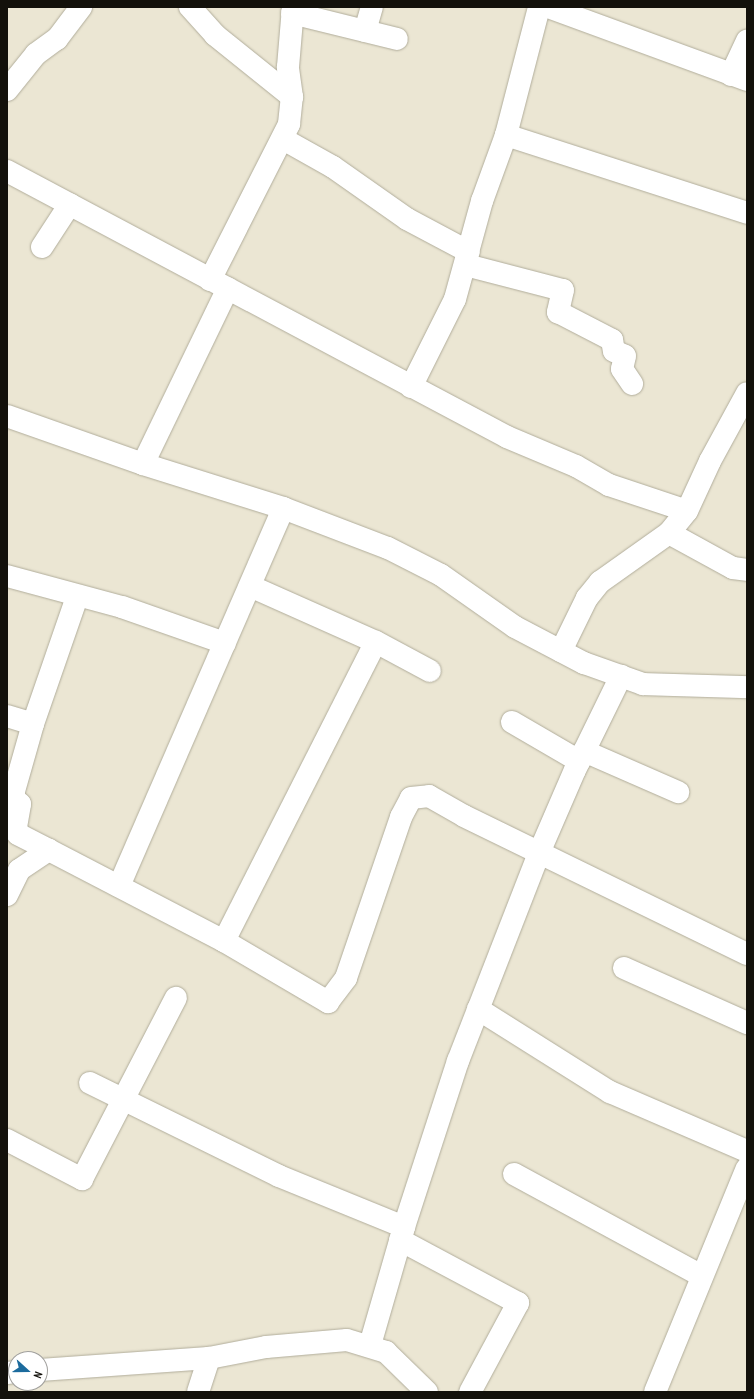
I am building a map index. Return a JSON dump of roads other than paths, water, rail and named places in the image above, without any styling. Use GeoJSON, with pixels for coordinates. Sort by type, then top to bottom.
{"type":"FeatureCollection","features":[{"type":"Feature","properties":{"kind":"street"},"geometry":{"type":"LineString","coordinates":[[7,90],[36,54],[57,38],[81,7]]}},
{"type":"Feature","properties":{"kind":"street"},"geometry":{"type":"LineString","coordinates":[[190,7],[215,35],[292,97]]}},
{"type":"Feature","properties":{"kind":"street"},"geometry":{"type":"LineString","coordinates":[[365,31],[372,7]]}},
{"type":"Feature","properties":{"kind":"street"},"geometry":{"type":"LineString","coordinates":[[411,387],[455,299],[468,258],[482,201],[506,135],[539,7]]}},
{"type":"Feature","properties":{"kind":"street"},"geometry":{"type":"LineString","coordinates":[[548,7],[739,78],[747,40]]}},
{"type":"Feature","properties":{"kind":"street"},"geometry":{"type":"LineString","coordinates":[[143,464],[289,124],[292,97],[288,67],[292,10],[397,39]]}},
{"type":"Feature","properties":{"kind":"street"},"geometry":{"type":"LineString","coordinates":[[506,135],[745,207]]}},
{"type":"Feature","properties":{"kind":"street"},"geometry":{"type":"LineString","coordinates":[[283,139],[333,167],[407,219],[468,258],[563,290],[558,312],[612,340],[614,350],[625,356],[622,369],[632,384]]}},
{"type":"Feature","properties":{"kind":"street"},"geometry":{"type":"LineString","coordinates":[[7,171],[507,437],[576,466],[609,485],[687,511]]}},
{"type":"Feature","properties":{"kind":"street"},"geometry":{"type":"LineString","coordinates":[[42,246],[70,204]]}},
{"type":"Feature","properties":{"kind":"street"},"geometry":{"type":"LineString","coordinates":[[561,651],[587,598],[600,582],[669,533],[687,511],[710,461],[747,393]]}},
{"type":"Feature","properties":{"kind":"street"},"geometry":{"type":"LineString","coordinates":[[7,416],[143,464],[283,508],[388,548],[442,575],[515,626],[561,651],[621,676],[643,684],[747,688]]}},
{"type":"Feature","properties":{"kind":"street"},"geometry":{"type":"LineString","coordinates":[[119,886],[283,508]]}},
{"type":"Feature","properties":{"kind":"street"},"geometry":{"type":"LineString","coordinates":[[669,533],[733,568],[747,570]]}},
{"type":"Feature","properties":{"kind":"street"},"geometry":{"type":"LineString","coordinates":[[7,576],[77,597],[122,608],[225,643]]}},
{"type":"Feature","properties":{"kind":"street"},"geometry":{"type":"LineString","coordinates":[[250,586],[376,642],[430,671]]}},
{"type":"Feature","properties":{"kind":"street"},"geometry":{"type":"LineString","coordinates":[[77,597],[33,724],[10,798],[20,804],[16,827],[18,834],[224,941],[328,1002],[346,978],[401,817],[411,798],[419,795],[429,796],[464,816],[747,954]]}},
{"type":"Feature","properties":{"kind":"street"},"geometry":{"type":"LineString","coordinates":[[224,941],[376,642]]}},
{"type":"Feature","properties":{"kind":"street"},"geometry":{"type":"LineString","coordinates":[[370,1345],[402,1234],[478,1009],[539,853],[582,756],[621,676]]}},
{"type":"Feature","properties":{"kind":"street"},"geometry":{"type":"LineString","coordinates":[[7,716],[33,724]]}},
{"type":"Feature","properties":{"kind":"street"},"geometry":{"type":"LineString","coordinates":[[512,722],[582,756],[678,792]]}},
{"type":"Feature","properties":{"kind":"street"},"geometry":{"type":"LineString","coordinates":[[7,895],[19,870],[49,850]]}},
{"type":"Feature","properties":{"kind":"street"},"geometry":{"type":"LineString","coordinates":[[624,968],[747,1023]]}},
{"type":"Feature","properties":{"kind":"street"},"geometry":{"type":"LineString","coordinates":[[7,1140],[82,1179],[126,1100],[176,998]]}},
{"type":"Feature","properties":{"kind":"street"},"geometry":{"type":"LineString","coordinates":[[478,1009],[610,1092],[747,1151]]}},
{"type":"Feature","properties":{"kind":"street"},"geometry":{"type":"LineString","coordinates":[[90,1083],[279,1176],[402,1234],[518,1303],[470,1392]]}},
{"type":"Feature","properties":{"kind":"street"},"geometry":{"type":"LineString","coordinates":[[655,1392],[702,1276],[739,1211],[747,1168]]}},
{"type":"Feature","properties":{"kind":"street"},"geometry":{"type":"LineString","coordinates":[[514,1174],[702,1276]]}},
{"type":"Feature","properties":{"kind":"street"},"geometry":{"type":"LineString","coordinates":[[48,1369],[209,1358],[266,1347],[347,1340],[370,1345],[386,1352],[427,1392]]}},
{"type":"Feature","properties":{"kind":"street"},"geometry":{"type":"LineString","coordinates":[[198,1392],[209,1358]]}}]}
